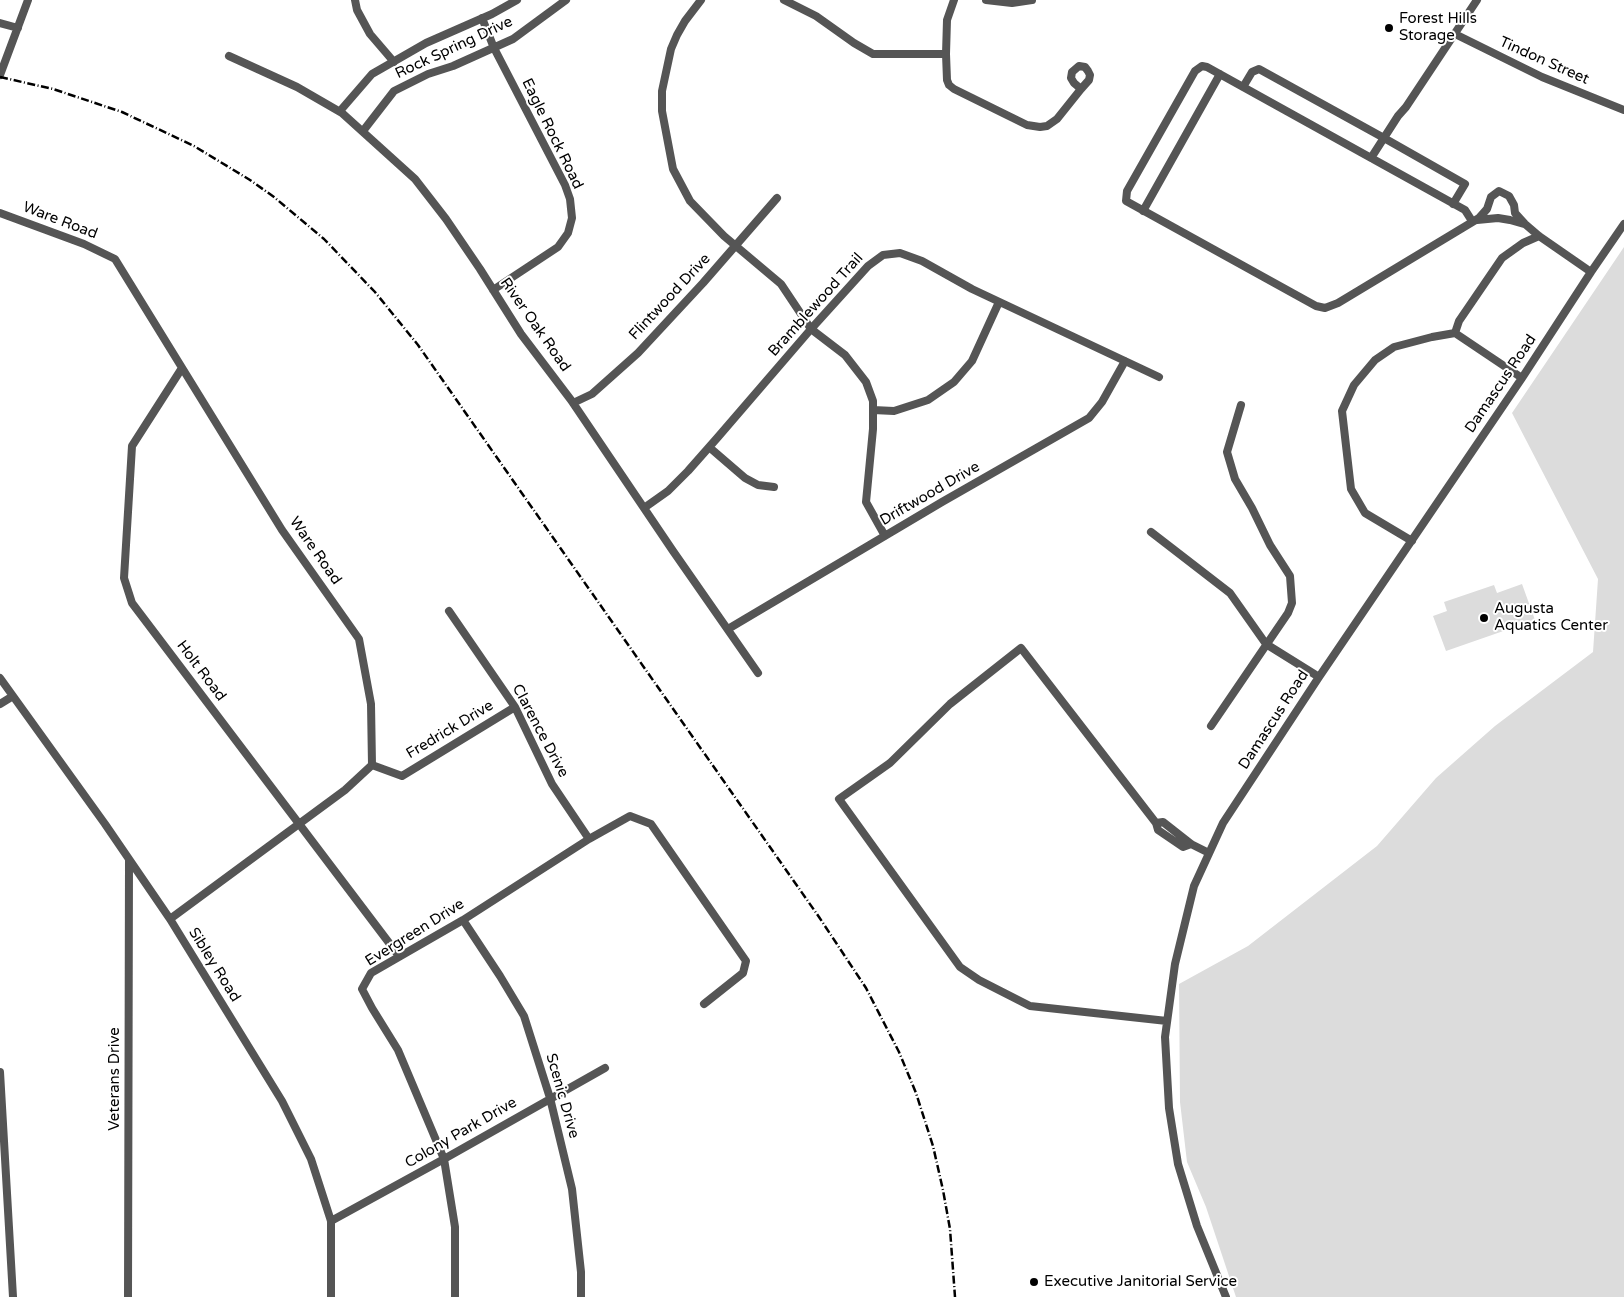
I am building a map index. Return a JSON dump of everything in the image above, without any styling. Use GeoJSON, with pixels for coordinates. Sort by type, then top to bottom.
{"type":"FeatureCollection","features":[{"type":"Feature","properties":{"kind":"street"},"geometry":{"type":"LineString","coordinates":[[0,75],[28,0]]}},
{"type":"Feature","properties":{"kind":"street"},"geometry":{"type":"LineString","coordinates":[[355,0],[357,10],[370,34],[394,62]]}},
{"type":"Feature","properties":{"kind":"street","name":"Rock Spring Drive"},"geometry":{"type":"LineString","coordinates":[[340,111],[372,74],[426,42],[482,18],[517,0]]}},
{"type":"Feature","properties":{"kind":"street","name":"Rock Spring Drive"},"geometry":{"type":"LineString","coordinates":[[363,131],[394,91],[428,74],[453,66],[513,39],[566,0]]}},
{"type":"Feature","properties":{"kind":"street"},"geometry":{"type":"LineString","coordinates":[[701,0],[685,21],[671,49],[662,90],[662,111],[673,169],[690,200],[724,236],[781,284],[811,329],[845,355],[866,382],[873,401],[873,429],[866,502],[885,536]]}},
{"type":"Feature","properties":{"kind":"street"},"geometry":{"type":"LineString","coordinates":[[784,0],[816,16],[854,44],[873,54],[946,54]]}},
{"type":"Feature","properties":{"kind":"street"},"geometry":{"type":"LineString","coordinates":[[954,0],[947,20],[946,54],[947,80],[954,89],[1033,127],[1053,123],[1081,89]]}},
{"type":"Feature","properties":{"kind":"street"},"geometry":{"type":"LineString","coordinates":[[986,0],[1012,3],[1032,0]]}},
{"type":"Feature","properties":{"kind":"street"},"geometry":{"type":"LineString","coordinates":[[1372,158],[1398,116],[1406,107],[1477,0]]}},
{"type":"Feature","properties":{"kind":"street","name":"Eagle Rock Road"},"geometry":{"type":"LineString","coordinates":[[482,18],[494,48],[565,185],[570,199],[572,218],[568,233],[558,246],[494,290]]}},
{"type":"Feature","properties":{"kind":"street"},"geometry":{"type":"LineString","coordinates":[[0,23],[18,28]]}},
{"type":"Feature","properties":{"kind":"street","name":"Tindon Street"},"geometry":{"type":"LineString","coordinates":[[1454,34],[1542,77],[1624,110]]}},
{"type":"Feature","properties":{"kind":"street","name":"River Oak Road"},"geometry":{"type":"LineString","coordinates":[[229,56],[297,87],[340,111],[415,179],[446,219],[521,334],[573,403],[758,673]]}},
{"type":"Feature","properties":{"kind":"street"},"geometry":{"type":"LineString","coordinates":[[1472,221],[1465,210],[1220,74],[1202,66],[1195,71],[1127,191],[1126,201],[1316,306],[1325,308],[1338,303],[1480,217],[1488,210],[1491,197],[1499,191],[1509,196],[1514,205],[1514,213],[1538,236],[1591,272]]}},
{"type":"Feature","properties":{"kind":"street"},"geometry":{"type":"LineString","coordinates":[[1243,87],[1252,72],[1259,69],[1384,138],[1465,184],[1454,204]]}},
{"type":"Feature","properties":{"kind":"street"},"geometry":{"type":"LineString","coordinates":[[1142,211],[1220,74]]}},
{"type":"Feature","properties":{"kind":"street","name":"Flintwood Drive"},"geometry":{"type":"LineString","coordinates":[[573,403],[592,394],[638,353],[703,283],[777,198]]}},
{"type":"Feature","properties":{"kind":"street","name":"Ware Road"},"geometry":{"type":"LineString","coordinates":[[0,212],[84,244],[115,259],[282,530],[359,639],[371,704],[372,765]]}},
{"type":"Feature","properties":{"kind":"street"},"geometry":{"type":"LineString","coordinates":[[1472,221],[1498,218],[1525,224]]}},
{"type":"Feature","properties":{"kind":"street","name":"Damascus Road"},"geometry":{"type":"LineString","coordinates":[[1226,1297],[1197,1226],[1178,1164],[1169,1108],[1164,1038],[1175,964],[1194,886],[1223,823],[1318,677],[1412,541],[1624,224]]}},
{"type":"Feature","properties":{"kind":"street"},"geometry":{"type":"LineString","coordinates":[[1455,334],[1459,321],[1502,258],[1523,243],[1538,236]]}},
{"type":"Feature","properties":{"kind":"street","name":"Bramblewood Trail"},"geometry":{"type":"LineString","coordinates":[[644,508],[668,491],[868,266],[883,255],[900,254],[922,261],[1000,302],[1159,377]]}},
{"type":"Feature","properties":{"kind":"street"},"geometry":{"type":"LineString","coordinates":[[873,410],[894,411],[928,400],[954,382],[972,361],[1000,302]]}},
{"type":"Feature","properties":{"kind":"street"},"geometry":{"type":"LineString","coordinates":[[1412,541],[1365,513],[1351,489],[1342,411],[1354,385],[1375,360],[1394,347],[1432,337],[1455,334],[1522,378]]}},
{"type":"Feature","properties":{"kind":"street","name":"Driftwood Drive"},"geometry":{"type":"LineString","coordinates":[[728,629],[1088,418],[1102,402],[1125,361]]}},
{"type":"Feature","properties":{"kind":"street","name":"Holt Road"},"geometry":{"type":"LineString","coordinates":[[182,368],[132,446],[124,578],[132,603],[399,956]]}},
{"type":"Feature","properties":{"kind":"street"},"geometry":{"type":"LineString","coordinates":[[1210,726],[1288,613],[1292,602],[1290,576],[1270,545],[1235,479],[1228,452],[1242,405]]}},
{"type":"Feature","properties":{"kind":"street"},"geometry":{"type":"LineString","coordinates":[[709,447],[745,478],[758,485],[774,487]]}},
{"type":"Feature","properties":{"kind":"street"},"geometry":{"type":"LineString","coordinates":[[1151,532],[1230,592],[1266,644],[1318,677]]}},
{"type":"Feature","properties":{"kind":"street","name":"Clarence Drive"},"geometry":{"type":"LineString","coordinates":[[449,611],[515,707],[552,784],[589,839]]}},
{"type":"Feature","properties":{"kind":"street"},"geometry":{"type":"LineString","coordinates":[[1167,1021],[1030,1006],[979,980],[960,967],[839,799],[890,763],[950,704],[1021,648],[1156,823],[1162,822],[1191,844],[1210,853]]}},
{"type":"Feature","properties":{"kind":"street","name":"Sibley Road"},"geometry":{"type":"LineString","coordinates":[[0,678],[105,824],[170,919],[282,1100],[311,1159],[331,1221],[331,1297]]}},
{"type":"Feature","properties":{"kind":"street"},"geometry":{"type":"LineString","coordinates":[[0,704],[13,696]]}},
{"type":"Feature","properties":{"kind":"street","name":"Fredrick Drive"},"geometry":{"type":"LineString","coordinates":[[372,765],[402,776],[515,707]]}},
{"type":"Feature","properties":{"kind":"street"},"geometry":{"type":"LineString","coordinates":[[170,919],[345,790],[372,765]]}},
{"type":"Feature","properties":{"kind":"street","name":"Evergreen Drive"},"geometry":{"type":"LineString","coordinates":[[455,1297],[455,1227],[444,1159],[398,1050],[362,989],[371,973],[463,920],[589,839],[630,816],[640,818],[651,824],[746,961],[743,974],[704,1004]]}},
{"type":"Feature","properties":{"kind":"street","name":"Veterans Drive"},"geometry":{"type":"LineString","coordinates":[[128,1297],[129,861]]}},
{"type":"Feature","properties":{"kind":"street","name":"Scenic Drive"},"geometry":{"type":"LineString","coordinates":[[463,920],[524,1016],[550,1098],[572,1189],[581,1272],[581,1297]]}},
{"type":"Feature","properties":{"kind":"street","name":"Colony Park Drive"},"geometry":{"type":"LineString","coordinates":[[331,1221],[605,1068]]}},
{"type":"Feature","properties":{"kind":"street"},"geometry":{"type":"LineString","coordinates":[[0,1072],[13,1297]]}},
{"type":"Feature","properties":{"kind":"shaded area"},"geometry":{"type":"Polygon","coordinates":[[[1624,247],[1624,1297],[1236,1297],[1206,1207],[1187,1162],[1180,1102],[1179,984],[1248,946],[1377,846],[1436,778],[1495,726],[1593,652],[1598,579],[1512,413],[1624,247]]]}},
{"type":"Feature","properties":{"kind":"shaded area","name":"Augusta Aquatics Center"},"geometry":{"type":"Polygon","coordinates":[[[1522,584],[1535,620],[1446,651],[1433,616],[1447,611],[1444,602],[1494,585],[1497,593],[1522,584]]]}},
{"type":"Feature","properties":{"kind":"railway"},"geometry":{"type":"LineString","coordinates":[[0,77],[53,89],[122,112],[194,146],[250,180],[274,197],[324,239],[375,292],[418,345],[819,917],[866,988],[899,1052],[916,1093],[933,1146],[950,1229],[955,1297]]}},
{"type":"Feature","properties":{"kind":"place","name":"Forest Hills Storage"},"geometry":{"type":"Point","coordinates":[1389,28]}},
{"type":"Feature","properties":{"kind":"place","name":"Augusta Aquatics Center"},"geometry":{"type":"Point","coordinates":[1484,618]}},
{"type":"Feature","properties":{"kind":"place","name":"Executive Janitorial Service"},"geometry":{"type":"Point","coordinates":[1034,1282]}}]}
